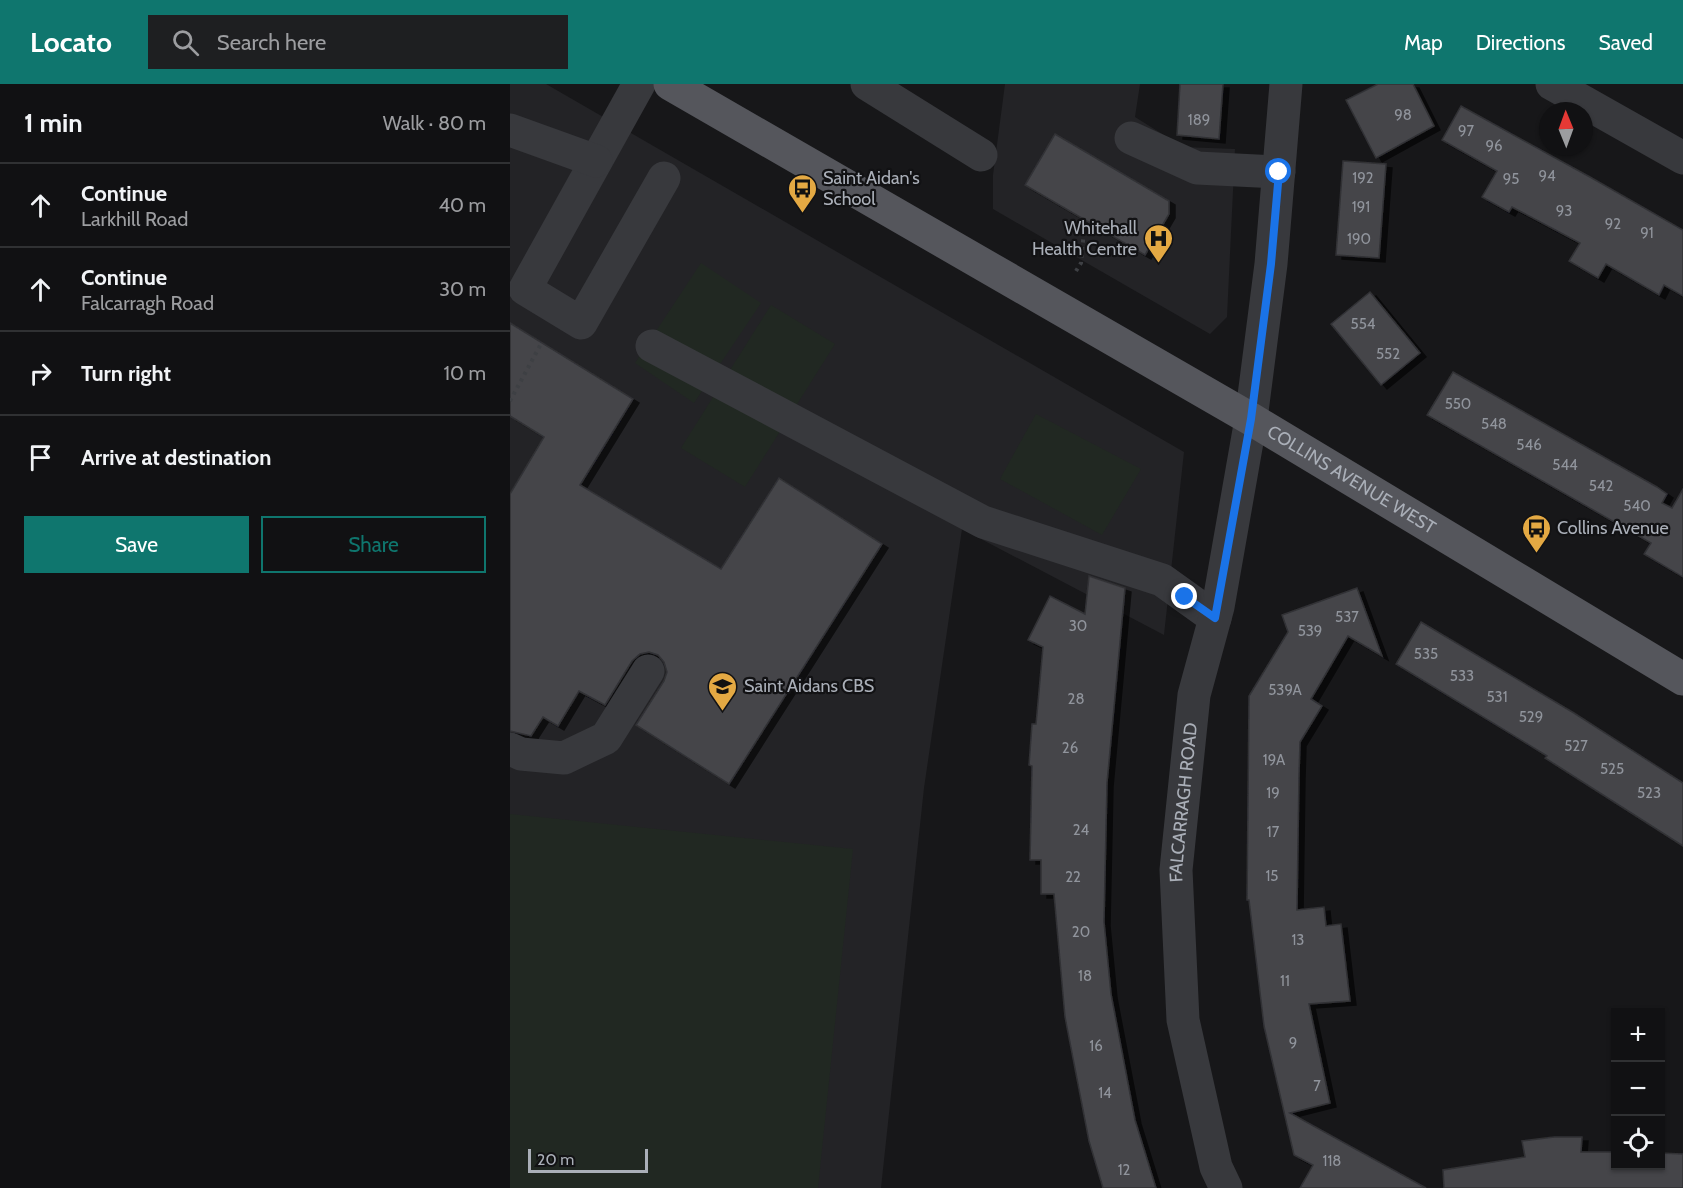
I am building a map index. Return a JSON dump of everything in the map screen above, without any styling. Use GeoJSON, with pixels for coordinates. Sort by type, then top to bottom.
{"type":"FeatureCollection","features":[{"type":"Feature","properties":{"kind":"main road","name":"COLLINS AVENUE WEST"},"geometry":{"type":"LineString","coordinates":[[690,89],[1251,419],[1683,679]]}},
{"type":"Feature","properties":{"kind":"street"},"geometry":{"type":"LineString","coordinates":[[639,84],[525,289],[581,323],[664,178]]}},
{"type":"Feature","properties":{"kind":"street"},"geometry":{"type":"LineString","coordinates":[[867,84],[981,155]]}},
{"type":"Feature","properties":{"kind":"street","name":"FALCARRAGH ROAD"},"geometry":{"type":"LineString","coordinates":[[1226,1188],[1216,1167],[1183,1020],[1176,870],[1194,695],[1215,618],[1251,419],[1271,264],[1286,84]]}},
{"type":"Feature","properties":{"kind":"street"},"geometry":{"type":"LineString","coordinates":[[1552,84],[1683,158]]}},
{"type":"Feature","properties":{"kind":"street"},"geometry":{"type":"LineString","coordinates":[[510,130],[596,161]]}},
{"type":"Feature","properties":{"kind":"street"},"geometry":{"type":"LineString","coordinates":[[1131,138],[1197,168],[1279,172]]}},
{"type":"Feature","properties":{"kind":"street"},"geometry":{"type":"LineString","coordinates":[[652,346],[983,522],[1162,580],[1215,618]]}},
{"type":"Feature","properties":{"kind":"street"},"geometry":{"type":"LineString","coordinates":[[510,749],[521,754],[564,758],[606,738],[648,671]]}},
{"type":"Feature","properties":{"kind":"path"},"geometry":{"type":"LineString","coordinates":[[1076,271],[1081,262],[1085,220]]}},
{"type":"Feature","properties":{"kind":"path"},"geometry":{"type":"LineString","coordinates":[[510,401],[559,310]]}},
{"type":"Feature","properties":{"kind":"shaded area","name":"Saint Aidans CBS"},"geometry":{"type":"Polygon","coordinates":[[[510,84],[546,84],[1184,452],[1164,635],[962,529],[924,788],[881,1188],[510,1188],[510,84]]]}},
{"type":"Feature","properties":{"kind":"shaded area","name":"Whitehall Health Centre"},"geometry":{"type":"Polygon","coordinates":[[[1005,84],[1140,84],[1135,117],[1183,147],[1235,149],[1227,317],[1210,334],[993,209],[993,175],[1005,84]]]}},
{"type":"Feature","properties":{"kind":"shaded area"},"geometry":{"type":"Polygon","coordinates":[[[701,263],[761,303],[694,403],[635,363],[701,263]]]}},
{"type":"Feature","properties":{"kind":"shaded area"},"geometry":{"type":"Polygon","coordinates":[[[771,305],[835,344],[745,487],[681,448],[771,305]]]}},
{"type":"Feature","properties":{"kind":"shaded area"},"geometry":{"type":"Polygon","coordinates":[[[1036,414],[1141,469],[1102,535],[1000,479],[1036,414]]]}},
{"type":"Feature","properties":{"kind":"shaded area"},"geometry":{"type":"Polygon","coordinates":[[[510,814],[853,849],[818,1188],[510,1188],[510,814]]]}},
{"type":"Feature","properties":{"kind":"building"},"geometry":{"type":"Polygon","coordinates":[[[1180,84],[1223,84],[1219,139],[1177,135],[1180,84]]]}},
{"type":"Feature","properties":{"kind":"building"},"geometry":{"type":"Polygon","coordinates":[[[1378,84],[1413,84],[1434,126],[1376,158],[1346,100],[1378,84]]]}},
{"type":"Feature","properties":{"kind":"building"},"geometry":{"type":"Polygon","coordinates":[[[1461,106],[1539,149],[1539,156],[1552,156],[1683,230],[1683,296],[1664,285],[1659,295],[1606,264],[1598,278],[1569,261],[1580,243],[1512,207],[1509,212],[1482,197],[1497,171],[1442,140],[1461,106]]]}},
{"type":"Feature","properties":{"kind":"building"},"geometry":{"type":"Polygon","coordinates":[[[1055,134],[1169,201],[1169,214],[1145,255],[1025,185],[1055,134]]]}},
{"type":"Feature","properties":{"kind":"building"},"geometry":{"type":"Polygon","coordinates":[[[1343,161],[1386,164],[1379,258],[1336,255],[1343,161]]]}},
{"type":"Feature","properties":{"kind":"building"},"geometry":{"type":"Polygon","coordinates":[[[1370,292],[1420,353],[1381,385],[1331,324],[1370,292]]]}},
{"type":"Feature","properties":{"kind":"building"},"geometry":{"type":"Polygon","coordinates":[[[510,323],[633,399],[580,485],[721,569],[779,478],[882,544],[729,784],[636,725],[664,681],[667,672],[664,662],[658,655],[649,652],[640,654],[632,661],[605,705],[579,691],[558,726],[543,717],[531,736],[510,731],[510,494],[544,437],[510,416],[510,323]]]}},
{"type":"Feature","properties":{"kind":"building"},"geometry":{"type":"Polygon","coordinates":[[[1453,372],[1657,487],[1667,494],[1662,503],[1672,508],[1683,489],[1683,577],[1644,554],[1651,543],[1427,415],[1453,372]]]}},
{"type":"Feature","properties":{"kind":"building"},"geometry":{"type":"Polygon","coordinates":[[[1089,576],[1125,588],[1107,783],[1104,922],[1111,994],[1135,1120],[1156,1188],[1103,1188],[1089,1141],[1065,1017],[1054,894],[1041,894],[1041,860],[1030,860],[1032,766],[1029,765],[1032,724],[1036,724],[1043,647],[1028,640],[1050,596],[1085,614],[1089,576]]]}},
{"type":"Feature","properties":{"kind":"building"},"geometry":{"type":"Polygon","coordinates":[[[1357,588],[1382,656],[1348,636],[1311,699],[1322,706],[1300,742],[1299,775],[1297,910],[1324,907],[1326,926],[1341,924],[1350,1001],[1309,1004],[1330,1103],[1290,1113],[1426,1188],[1300,1188],[1313,1165],[1294,1155],[1264,1026],[1249,900],[1247,900],[1249,696],[1288,632],[1282,615],[1357,588]]]}},
{"type":"Feature","properties":{"kind":"building"},"geometry":{"type":"Polygon","coordinates":[[[1421,622],[1574,713],[1683,783],[1683,846],[1545,758],[1547,756],[1396,664],[1421,622]]]}},
{"type":"Feature","properties":{"kind":"building"},"geometry":{"type":"Polygon","coordinates":[[[1554,1137],[1582,1137],[1581,1152],[1611,1152],[1611,1170],[1665,1170],[1665,1153],[1683,1154],[1683,1188],[1444,1188],[1443,1170],[1525,1157],[1522,1141],[1554,1137]]]}},
{"type":"Feature","properties":{"kind":"place","name":"Saint Aidan's School"},"geometry":{"type":"Point","coordinates":[802,214]}},
{"type":"Feature","properties":{"kind":"place","name":"Whitehall Health Centre"},"geometry":{"type":"Point","coordinates":[1158,264]}},
{"type":"Feature","properties":{"kind":"place","name":"Collins Avenue"},"geometry":{"type":"Point","coordinates":[1536,554]}},
{"type":"Feature","properties":{"kind":"place","name":"Saint Aidans CBS"},"geometry":{"type":"Point","coordinates":[723,712]}},
{"type":"Feature","properties":{"kind":"route"},"geometry":{"type":"LineString","coordinates":[[1185,597],[1215,618],[1251,419],[1271,264],[1279,172]]}}]}
